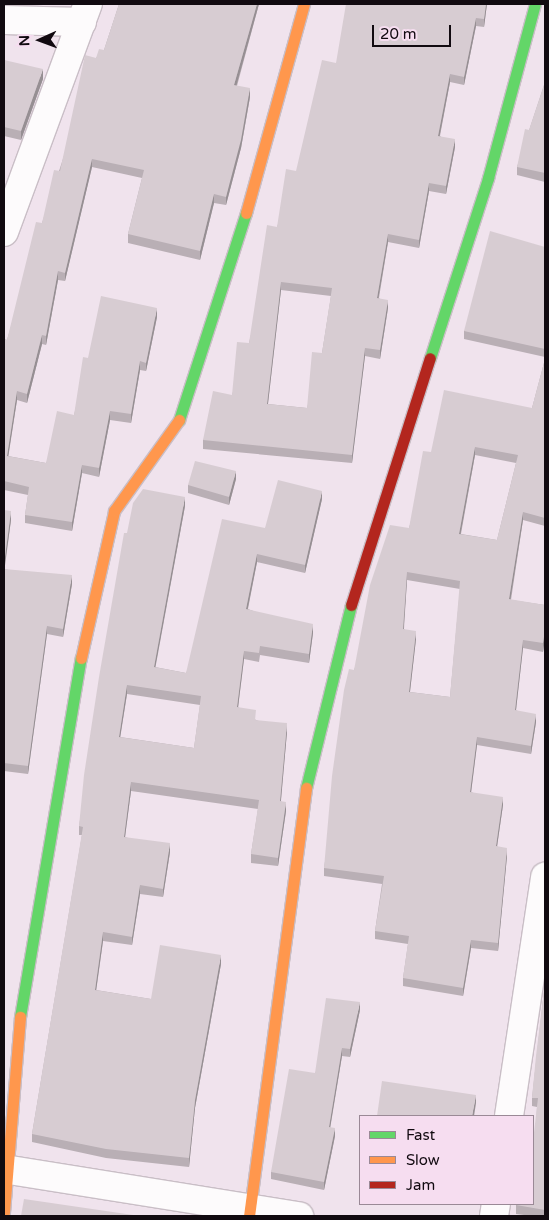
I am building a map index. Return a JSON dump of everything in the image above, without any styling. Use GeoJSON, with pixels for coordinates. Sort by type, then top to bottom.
{"type":"FeatureCollection","features":[{"type":"Feature","properties":{"kind":"street"},"geometry":{"type":"LineString","coordinates":[[4,1212],[24,976],[95,580],[114,511],[176,428],[228,278],[304,4]]}},
{"type":"Feature","properties":{"kind":"street"},"geometry":{"type":"LineString","coordinates":[[249,1211],[306,786],[355,589],[488,178],[536,4]]}},
{"type":"Feature","properties":{"kind":"street"},"geometry":{"type":"LineString","coordinates":[[4,20],[85,13],[9,203],[4,232]]}},
{"type":"Feature","properties":{"kind":"street"},"geometry":{"type":"LineString","coordinates":[[509,1115],[545,877]]}},
{"type":"Feature","properties":{"kind":"street"},"geometry":{"type":"LineString","coordinates":[[7,1170],[249,1211],[299,1216]]}},
{"type":"Feature","properties":{"kind":"building"},"geometry":{"type":"Polygon","coordinates":[[[119,4],[257,4],[234,85],[250,88],[241,140],[226,197],[214,194],[200,251],[128,234],[144,170],[92,159],[65,273],[58,271],[46,336],[42,335],[27,394],[17,391],[7,456],[46,463],[57,411],[74,415],[83,357],[88,358],[101,296],[157,308],[146,363],[140,361],[131,414],[110,411],[99,468],[82,465],[72,522],[25,515],[29,487],[4,481],[4,339],[7,340],[36,222],[42,223],[54,170],[60,171],[85,55],[96,58],[99,49],[104,50],[119,4]]]}},
{"type":"Feature","properties":{"kind":"building"},"geometry":{"type":"Polygon","coordinates":[[[346,4],[486,4],[484,19],[476,18],[464,77],[450,74],[438,136],[455,139],[446,186],[429,183],[419,240],[388,234],[377,298],[388,300],[380,350],[365,348],[352,455],[203,440],[213,391],[232,395],[237,342],[249,343],[267,225],[277,227],[286,169],[296,171],[322,60],[336,63],[346,4]],[[281,282],[267,404],[307,408],[312,352],[322,353],[332,288],[281,282]]]}},
{"type":"Feature","properties":{"kind":"building"},"geometry":{"type":"Polygon","coordinates":[[[4,60],[43,69],[21,131],[4,127],[4,60]]]}},
{"type":"Feature","properties":{"kind":"building"},"geometry":{"type":"Polygon","coordinates":[[[545,82],[545,173],[517,167],[525,129],[529,130],[545,82]]]}},
{"type":"Feature","properties":{"kind":"building"},"geometry":{"type":"Polygon","coordinates":[[[490,231],[545,247],[545,349],[464,331],[490,231]]]}},
{"type":"Feature","properties":{"kind":"building"},"geometry":{"type":"Polygon","coordinates":[[[545,359],[545,518],[523,512],[509,599],[545,605],[543,643],[523,640],[515,710],[536,714],[531,746],[477,737],[470,792],[503,797],[496,846],[507,848],[498,943],[471,940],[463,988],[403,978],[409,936],[375,931],[384,876],[324,868],[332,776],[344,690],[349,669],[354,670],[370,585],[390,525],[409,528],[423,451],[431,452],[444,390],[532,408],[545,359]],[[475,447],[459,534],[497,540],[518,455],[475,447]],[[407,572],[403,629],[416,631],[409,692],[450,697],[460,581],[407,572]]]}},
{"type":"Feature","properties":{"kind":"building"},"geometry":{"type":"Polygon","coordinates":[[[195,461],[236,471],[229,497],[188,485],[195,461]]]}},
{"type":"Feature","properties":{"kind":"building"},"geometry":{"type":"Polygon","coordinates":[[[278,480],[322,491],[305,565],[257,554],[246,609],[313,624],[309,654],[260,646],[259,653],[244,651],[237,707],[256,710],[255,720],[287,723],[280,801],[286,802],[278,858],[251,854],[259,800],[131,782],[124,837],[170,843],[163,889],[140,885],[132,937],[103,932],[95,990],[151,999],[160,945],[221,955],[195,1100],[189,1158],[106,1149],[32,1134],[83,827],[79,826],[84,775],[99,677],[124,533],[127,533],[133,503],[143,489],[185,497],[154,667],[186,673],[222,519],[265,528],[278,480]],[[127,685],[119,737],[194,748],[201,696],[127,685]]]}},
{"type":"Feature","properties":{"kind":"building"},"geometry":{"type":"Polygon","coordinates":[[[4,510],[11,511],[4,564],[4,510]]]}},
{"type":"Feature","properties":{"kind":"building"},"geometry":{"type":"Polygon","coordinates":[[[4,569],[72,575],[63,629],[47,626],[28,766],[4,763],[4,569]]]}},
{"type":"Feature","properties":{"kind":"building"},"geometry":{"type":"Polygon","coordinates":[[[545,982],[545,1210],[516,1205],[534,1205],[534,1132],[538,1098],[532,1098],[545,982]]]}},
{"type":"Feature","properties":{"kind":"building"},"geometry":{"type":"Polygon","coordinates":[[[326,998],[360,1002],[350,1049],[342,1048],[329,1127],[335,1128],[324,1182],[271,1172],[289,1069],[315,1073],[326,998]]]}},
{"type":"Feature","properties":{"kind":"building"},"geometry":{"type":"Polygon","coordinates":[[[382,1081],[476,1095],[472,1115],[377,1115],[382,1081]]]}},
{"type":"Feature","properties":{"kind":"building"},"geometry":{"type":"Polygon","coordinates":[[[24,1199],[140,1216],[21,1216],[24,1199]]]}},
{"type":"Feature","properties":{"kind":"traffic: fast"},"geometry":{"type":"LineString","coordinates":[[430,358],[488,178],[535,4]]}},
{"type":"Feature","properties":{"kind":"traffic: fast"},"geometry":{"type":"LineString","coordinates":[[179,420],[246,213]]}},
{"type":"Feature","properties":{"kind":"traffic: fast"},"geometry":{"type":"LineString","coordinates":[[306,788],[351,605]]}},
{"type":"Feature","properties":{"kind":"traffic: fast"},"geometry":{"type":"LineString","coordinates":[[20,1017],[81,658]]}},
{"type":"Feature","properties":{"kind":"traffic: slow"},"geometry":{"type":"LineString","coordinates":[[246,213],[304,4]]}},
{"type":"Feature","properties":{"kind":"traffic: slow"},"geometry":{"type":"LineString","coordinates":[[81,658],[114,511],[179,420]]}},
{"type":"Feature","properties":{"kind":"traffic: slow"},"geometry":{"type":"LineString","coordinates":[[249,1216],[306,788]]}},
{"type":"Feature","properties":{"kind":"traffic: slow"},"geometry":{"type":"LineString","coordinates":[[4,1212],[20,1017]]}},
{"type":"Feature","properties":{"kind":"traffic: jam"},"geometry":{"type":"LineString","coordinates":[[351,605],[430,358]]}}]}
